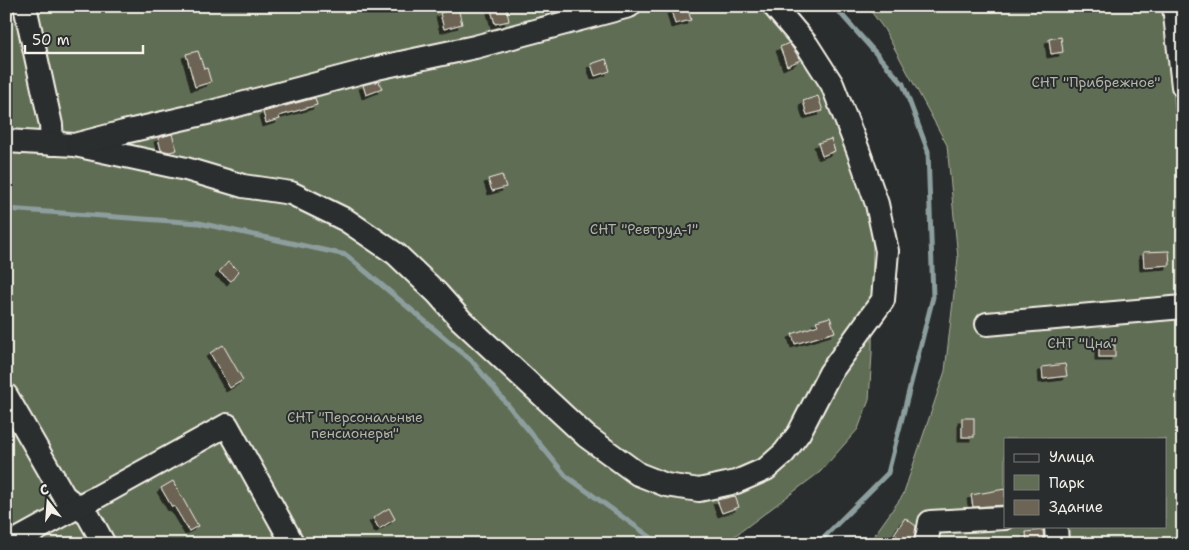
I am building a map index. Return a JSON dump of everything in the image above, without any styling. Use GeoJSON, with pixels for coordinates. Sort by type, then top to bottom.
{"type":"FeatureCollection","features":[{"type":"Feature","properties":{"kind":"street"},"geometry":{"type":"LineString","coordinates":[[25,6],[52,125],[52,144]]}},
{"type":"Feature","properties":{"kind":"street"},"geometry":{"type":"LineString","coordinates":[[75,145],[211,112],[377,68],[475,47],[629,6]]}},
{"type":"Feature","properties":{"kind":"street"},"geometry":{"type":"LineString","coordinates":[[6,141],[75,145],[186,169],[243,186],[291,193],[346,220],[396,254],[437,293],[461,320],[586,436],[638,474],[666,486],[699,490],[736,482],[766,469],[784,453],[799,433],[830,373],[883,300],[887,251],[877,204],[858,150],[832,84],[807,45],[774,6]]}},
{"type":"Feature","properties":{"kind":"street"},"geometry":{"type":"LineString","coordinates":[[1174,6],[1183,86]]}},
{"type":"Feature","properties":{"kind":"street"},"geometry":{"type":"LineString","coordinates":[[987,324],[1183,307]]}},
{"type":"Feature","properties":{"kind":"street"},"geometry":{"type":"LineString","coordinates":[[6,395],[64,496],[88,515],[104,544]]}},
{"type":"Feature","properties":{"kind":"street"},"geometry":{"type":"LineString","coordinates":[[10,544],[227,425],[293,544]]}},
{"type":"Feature","properties":{"kind":"street"},"geometry":{"type":"LineString","coordinates":[[926,544],[930,522],[1004,518]]}},
{"type":"Feature","properties":{"kind":"street"},"geometry":{"type":"LineString","coordinates":[[1056,528],[1057,544]]}},
{"type":"Feature","properties":{"kind":"green space","name":"СНТ \"Ревтруд-1\""},"geometry":{"type":"Polygon","coordinates":[[[6,6],[759,6],[826,89],[873,223],[872,354],[869,400],[858,429],[820,472],[724,544],[22,544],[82,502],[67,493],[6,386],[6,6]]]}},
{"type":"Feature","properties":{"kind":"green space"},"geometry":{"type":"Polygon","coordinates":[[[867,6],[1164,6],[1183,184],[1183,544],[868,544],[903,495],[945,371],[958,258],[947,145],[884,29],[867,6]]]}},
{"type":"Feature","properties":{"kind":"green space"},"geometry":{"type":"Polygon","coordinates":[[[6,405],[61,504],[6,535],[6,405]]]}},
{"type":"Feature","properties":{"kind":"building"},"geometry":{"type":"Polygon","coordinates":[[[490,6],[506,6],[509,21],[495,24],[490,6]]]}},
{"type":"Feature","properties":{"kind":"building"},"geometry":{"type":"Polygon","coordinates":[[[687,6],[691,20],[675,24],[671,10],[687,6]]]}},
{"type":"Feature","properties":{"kind":"building"},"geometry":{"type":"Polygon","coordinates":[[[458,8],[462,24],[444,29],[440,13],[458,8]]]}},
{"type":"Feature","properties":{"kind":"building"},"geometry":{"type":"Polygon","coordinates":[[[1061,37],[1063,52],[1051,54],[1049,39],[1061,37]]]}},
{"type":"Feature","properties":{"kind":"building"},"geometry":{"type":"Polygon","coordinates":[[[789,43],[800,60],[787,66],[780,47],[789,43]]]}},
{"type":"Feature","properties":{"kind":"building"},"geometry":{"type":"Polygon","coordinates":[[[198,51],[204,69],[207,68],[211,82],[195,87],[186,54],[198,51]]]}},
{"type":"Feature","properties":{"kind":"building"},"geometry":{"type":"Polygon","coordinates":[[[606,59],[610,71],[595,76],[591,64],[606,59]]]}},
{"type":"Feature","properties":{"kind":"building"},"geometry":{"type":"Polygon","coordinates":[[[379,81],[382,89],[366,95],[363,85],[379,81]]]}},
{"type":"Feature","properties":{"kind":"building"},"geometry":{"type":"Polygon","coordinates":[[[818,96],[823,111],[807,115],[803,101],[818,96]]]}},
{"type":"Feature","properties":{"kind":"building"},"geometry":{"type":"Polygon","coordinates":[[[315,98],[317,105],[279,116],[280,119],[266,123],[263,112],[315,98]]]}},
{"type":"Feature","properties":{"kind":"building"},"geometry":{"type":"Polygon","coordinates":[[[172,134],[177,150],[170,152],[161,150],[158,138],[172,134]]]}},
{"type":"Feature","properties":{"kind":"building"},"geometry":{"type":"Polygon","coordinates":[[[831,139],[835,151],[822,156],[818,143],[831,139]]]}},
{"type":"Feature","properties":{"kind":"building"},"geometry":{"type":"Polygon","coordinates":[[[502,175],[506,187],[492,191],[488,179],[502,175]]]}},
{"type":"Feature","properties":{"kind":"building"},"geometry":{"type":"Polygon","coordinates":[[[1169,251],[1170,265],[1144,267],[1143,252],[1169,251]]]}},
{"type":"Feature","properties":{"kind":"building"},"geometry":{"type":"Polygon","coordinates":[[[228,262],[239,271],[231,281],[219,272],[228,262]]]}},
{"type":"Feature","properties":{"kind":"building"},"geometry":{"type":"Polygon","coordinates":[[[830,317],[835,332],[795,344],[792,334],[818,325],[816,321],[830,317]]]}},
{"type":"Feature","properties":{"kind":"building"},"geometry":{"type":"Polygon","coordinates":[[[223,345],[243,380],[230,388],[210,353],[223,345]]]}},
{"type":"Feature","properties":{"kind":"building"},"geometry":{"type":"Polygon","coordinates":[[[1099,345],[1115,345],[1115,357],[1099,357],[1099,345]]]}},
{"type":"Feature","properties":{"kind":"building"},"geometry":{"type":"Polygon","coordinates":[[[1065,364],[1067,376],[1043,379],[1042,367],[1065,364]]]}},
{"type":"Feature","properties":{"kind":"building"},"geometry":{"type":"Polygon","coordinates":[[[962,418],[974,418],[974,437],[962,437],[962,418]]]}},
{"type":"Feature","properties":{"kind":"building"},"geometry":{"type":"Polygon","coordinates":[[[173,481],[198,526],[189,531],[161,488],[173,481]]]}},
{"type":"Feature","properties":{"kind":"building"},"geometry":{"type":"Polygon","coordinates":[[[1004,489],[1004,505],[973,507],[971,495],[1004,489]]]}},
{"type":"Feature","properties":{"kind":"building"},"geometry":{"type":"Polygon","coordinates":[[[735,496],[739,507],[722,513],[717,500],[735,496]]]}},
{"type":"Feature","properties":{"kind":"building"},"geometry":{"type":"Polygon","coordinates":[[[389,508],[395,519],[379,529],[373,518],[389,508]]]}},
{"type":"Feature","properties":{"kind":"building"},"geometry":{"type":"Polygon","coordinates":[[[905,518],[916,526],[914,538],[910,544],[894,534],[905,518]]]}},
{"type":"Feature","properties":{"kind":"building"},"geometry":{"type":"Polygon","coordinates":[[[1043,530],[1044,544],[1027,544],[1026,532],[1043,530]]]}},
{"type":"Feature","properties":{"kind":"waterway"},"geometry":{"type":"LineString","coordinates":[[817,544],[888,473],[933,297],[928,151],[903,84],[834,6]]}},
{"type":"Feature","properties":{"kind":"waterway"},"geometry":{"type":"LineString","coordinates":[[6,209],[199,223],[346,255],[471,360],[566,476],[660,544]]}},
{"type":"Feature","properties":{"kind":"park label","name":"СНТ \"Прибрежное\""},"geometry":{"type":"Point","coordinates":[1096,82]}},
{"type":"Feature","properties":{"kind":"park label","name":"СНТ \"Цна\""},"geometry":{"type":"Point","coordinates":[1082,343]}},
{"type":"Feature","properties":{"kind":"park label","name":"СНТ \"Персональные пенсионеры\""},"geometry":{"type":"Point","coordinates":[355,426]}}]}
